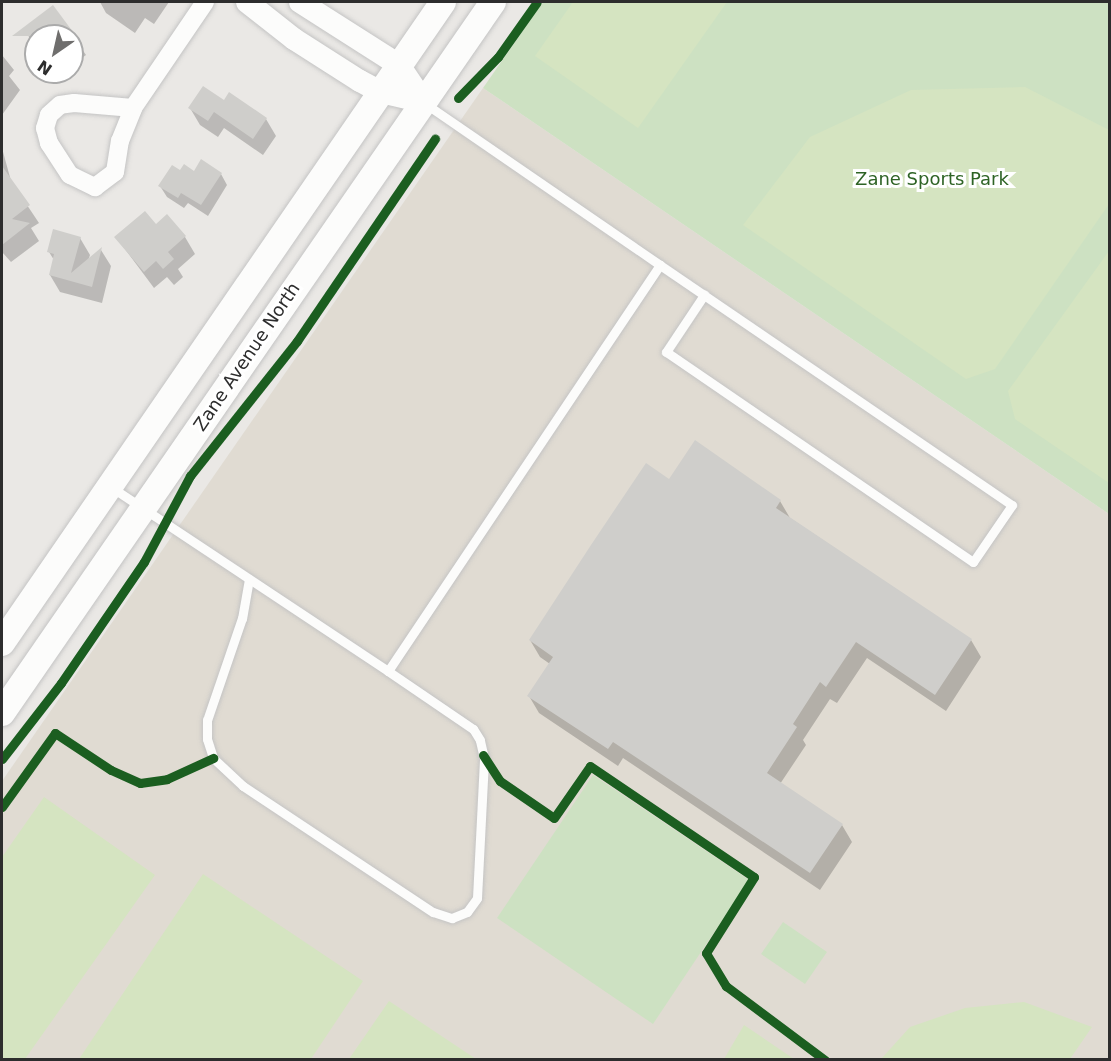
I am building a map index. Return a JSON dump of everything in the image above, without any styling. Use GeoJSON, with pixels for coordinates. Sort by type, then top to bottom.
{"type":"FeatureCollection","features":[{"type":"Feature","properties":{"kind":"main road"},"geometry":{"type":"LineString","coordinates":[[2,643],[443,2]]}},
{"type":"Feature","properties":{"kind":"main road","name":"Zane Avenue North"},"geometry":{"type":"LineString","coordinates":[[2,713],[493,2]]}},
{"type":"Feature","properties":{"kind":"street"},"geometry":{"type":"LineString","coordinates":[[133,108],[74,103],[60,105],[50,115],[45,128],[49,143],[70,175],[95,187],[106,182],[115,172],[120,141],[133,108],[205,2]]}},
{"type":"Feature","properties":{"kind":"street"},"geometry":{"type":"LineString","coordinates":[[247,2],[294,39],[381,92],[424,102]]}},
{"type":"Feature","properties":{"kind":"street"},"geometry":{"type":"LineString","coordinates":[[300,2],[399,65],[424,102]]}},
{"type":"Feature","properties":{"kind":"lane"},"geometry":{"type":"LineString","coordinates":[[424,102],[1012,505],[973,562],[666,352],[704,295]]}},
{"type":"Feature","properties":{"kind":"lane"},"geometry":{"type":"LineString","coordinates":[[388,671],[660,265]]}},
{"type":"Feature","properties":{"kind":"lane"},"geometry":{"type":"LineString","coordinates":[[110,486],[388,671],[473,729],[480,740],[484,758],[477,898],[467,912],[452,918],[434,912],[243,786],[213,758],[207,740],[207,720],[242,618],[249,579]]}},
{"type":"Feature","properties":{"kind":"shaded area"},"geometry":{"type":"Polygon","coordinates":[[[483,88],[1109,514],[1109,1059],[2,1060],[2,781],[483,88]]]}},
{"type":"Feature","properties":{"kind":"green space","name":"Zane Sports Park"},"geometry":{"type":"Polygon","coordinates":[[[543,2],[1109,2],[1109,514],[483,88],[543,2]]]}},
{"type":"Feature","properties":{"kind":"green space"},"geometry":{"type":"Polygon","coordinates":[[[573,2],[727,2],[638,128],[535,56],[573,2]]]}},
{"type":"Feature","properties":{"kind":"green space"},"geometry":{"type":"Polygon","coordinates":[[[1025,87],[1109,130],[1109,204],[995,369],[966,379],[743,225],[810,137],[911,90],[1025,87]]]}},
{"type":"Feature","properties":{"kind":"green space"},"geometry":{"type":"Polygon","coordinates":[[[1109,251],[1110,483],[1015,419],[1008,391],[1109,251]]]}},
{"type":"Feature","properties":{"kind":"green space"},"geometry":{"type":"Polygon","coordinates":[[[593,775],[749,880],[653,1024],[497,918],[593,775]]]}},
{"type":"Feature","properties":{"kind":"green space"},"geometry":{"type":"Polygon","coordinates":[[[44,797],[155,875],[25,1059],[2,1059],[2,857],[44,797]]]}},
{"type":"Feature","properties":{"kind":"green space"},"geometry":{"type":"Polygon","coordinates":[[[203,874],[363,981],[311,1059],[79,1059],[203,874]]]}},
{"type":"Feature","properties":{"kind":"green space"},"geometry":{"type":"Polygon","coordinates":[[[783,922],[827,952],[805,984],[761,954],[783,922]]]}},
{"type":"Feature","properties":{"kind":"green space"},"geometry":{"type":"Polygon","coordinates":[[[389,1001],[476,1059],[349,1059],[389,1001]]]}},
{"type":"Feature","properties":{"kind":"green space"},"geometry":{"type":"Polygon","coordinates":[[[1024,1002],[1092,1027],[1070,1059],[881,1059],[910,1027],[965,1008],[1024,1002]]]}},
{"type":"Feature","properties":{"kind":"green space"},"geometry":{"type":"Polygon","coordinates":[[[744,1025],[794,1059],[724,1059],[744,1025]]]}},
{"type":"Feature","properties":{"kind":"building"},"geometry":{"type":"Polygon","coordinates":[[[53,5],[67,24],[28,24],[53,5]]]}},
{"type":"Feature","properties":{"kind":"building"},"geometry":{"type":"Polygon","coordinates":[[[24,27],[24,36],[12,36],[24,27]]]}},
{"type":"Feature","properties":{"kind":"building"},"geometry":{"type":"Polygon","coordinates":[[[203,86],[224,100],[229,92],[267,118],[253,139],[214,112],[208,121],[188,108],[203,86]]]}},
{"type":"Feature","properties":{"kind":"building"},"geometry":{"type":"Polygon","coordinates":[[[201,159],[222,173],[201,205],[181,193],[178,198],[158,186],[172,165],[180,170],[184,164],[194,171],[201,159]]]}},
{"type":"Feature","properties":{"kind":"building"},"geometry":{"type":"Polygon","coordinates":[[[2,166],[30,205],[12,219],[30,223],[2,245],[2,166]]]}},
{"type":"Feature","properties":{"kind":"building"},"geometry":{"type":"Polygon","coordinates":[[[145,211],[156,224],[167,214],[186,236],[168,252],[174,259],[163,269],[156,261],[144,272],[114,237],[145,211]]]}},
{"type":"Feature","properties":{"kind":"building"},"geometry":{"type":"Polygon","coordinates":[[[53,229],[81,237],[71,273],[102,247],[92,287],[49,275],[54,254],[47,252],[53,229]]]}},
{"type":"Feature","properties":{"kind":"building"},"geometry":{"type":"Polygon","coordinates":[[[695,440],[781,500],[776,508],[972,639],[935,695],[856,642],[826,687],[820,682],[793,724],[797,727],[767,773],[843,824],[810,873],[613,742],[608,749],[527,696],[553,657],[529,640],[591,545],[646,463],[669,479],[695,440]]]}},
{"type":"Feature","properties":{"kind":"cycle path"},"geometry":{"type":"LineString","coordinates":[[458,98],[498,57],[537,2]]}},
{"type":"Feature","properties":{"kind":"cycle path"},"geometry":{"type":"LineString","coordinates":[[2,759],[61,683],[144,562],[190,476],[297,341],[435,139]]}},
{"type":"Feature","properties":{"kind":"cycle path"},"geometry":{"type":"LineString","coordinates":[[2,807],[55,733],[111,770],[140,783],[167,779],[213,758]]}},
{"type":"Feature","properties":{"kind":"cycle path"},"geometry":{"type":"LineString","coordinates":[[483,755],[500,781],[554,818],[590,766],[754,877],[706,953],[726,986],[825,1060]]}}]}
